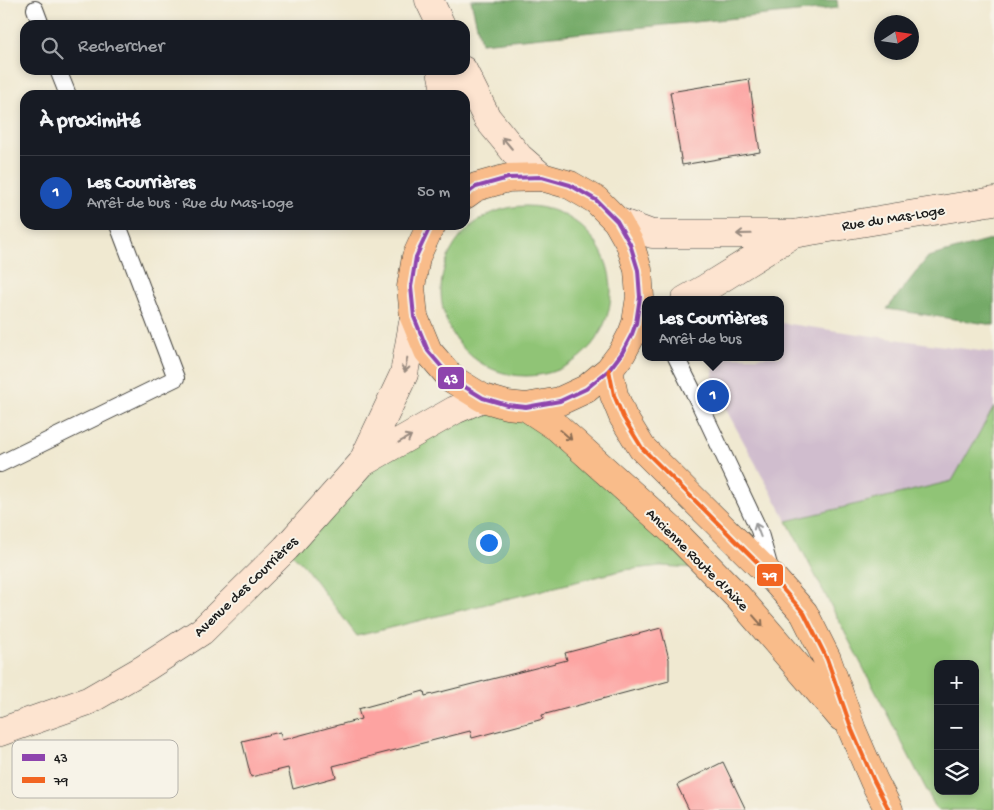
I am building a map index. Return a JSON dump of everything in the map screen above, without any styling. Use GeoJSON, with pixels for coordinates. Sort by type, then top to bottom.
{"type":"FeatureCollection","features":[{"type":"Feature","properties":{"kind":"main road"},"geometry":{"type":"LineString","coordinates":[[428,0],[431,20]]}},
{"type":"Feature","properties":{"kind":"main road"},"geometry":{"type":"LineString","coordinates":[[428,0],[438,20]]}},
{"type":"Feature","properties":{"kind":"main road"},"geometry":{"type":"LineString","coordinates":[[441,75],[445,90]]}},
{"type":"Feature","properties":{"kind":"main road"},"geometry":{"type":"LineString","coordinates":[[466,75],[487,118],[519,157],[542,177]]}},
{"type":"Feature","properties":{"kind":"main road"},"geometry":{"type":"LineString","coordinates":[[429,230],[416,257],[411,287],[414,317],[428,351],[452,379],[483,398],[526,407],[560,401],[586,389],[608,370],[640,328],[638,270],[630,244],[616,221],[596,200],[570,185],[542,177],[508,178],[476,187],[470,191]]}},
{"type":"Feature","properties":{"kind":"main road","name":"Rue du Mas-Loge"},"geometry":{"type":"LineString","coordinates":[[616,221],[652,234],[792,234],[994,201]]}},
{"type":"Feature","properties":{"kind":"main road","name":"Rue du Mas-Loge"},"geometry":{"type":"LineString","coordinates":[[692,296],[792,234]]}},
{"type":"Feature","properties":{"kind":"main road","name":"Avenue des Courrières"},"geometry":{"type":"LineString","coordinates":[[1,728],[88,701],[145,668],[202,631],[286,548],[362,463],[404,374],[414,317]]}},
{"type":"Feature","properties":{"kind":"main road"},"geometry":{"type":"LineString","coordinates":[[608,370],[614,395],[623,417],[642,448],[772,577],[804,613],[827,658],[852,730],[885,803]]}},
{"type":"Feature","properties":{"kind":"main road","name":"Avenue des Courrières"},"geometry":{"type":"LineString","coordinates":[[362,463],[455,410],[483,398]]}},
{"type":"Feature","properties":{"kind":"main road","name":"Ancienne Route d'Aixe"},"geometry":{"type":"LineString","coordinates":[[526,407],[558,428],[676,533],[738,597],[852,730]]}},
{"type":"Feature","properties":{"kind":"lane"},"geometry":{"type":"LineString","coordinates":[[35,9],[39,20]]}},
{"type":"Feature","properties":{"kind":"lane"},"geometry":{"type":"LineString","coordinates":[[60,75],[66,90]]}},
{"type":"Feature","properties":{"kind":"lane"},"geometry":{"type":"LineString","coordinates":[[0,464],[176,378],[120,230]]}},
{"type":"Feature","properties":{"kind":"lane"},"geometry":{"type":"LineString","coordinates":[[678,361],[759,530],[772,577]]}},
{"type":"Feature","properties":{"kind":"shaded area"},"geometry":{"type":"Polygon","coordinates":[[[784,323],[994,353],[994,407],[952,481],[787,521],[712,384],[715,361],[784,361],[784,323]]]}},
{"type":"Feature","properties":{"kind":"green space"},"geometry":{"type":"Polygon","coordinates":[[[471,0],[837,0],[838,8],[481,43],[471,0]]]}},
{"type":"Feature","properties":{"kind":"green space"},"geometry":{"type":"Polygon","coordinates":[[[518,206],[534,206],[551,210],[566,216],[580,225],[592,237],[601,251],[611,283],[611,299],[607,316],[601,331],[592,345],[580,357],[566,366],[534,376],[518,376],[501,372],[486,366],[472,357],[460,345],[451,331],[441,299],[441,283],[445,266],[451,251],[460,237],[467,230],[470,230],[472,225],[486,216],[518,206]]]}},
{"type":"Feature","properties":{"kind":"green space"},"geometry":{"type":"Polygon","coordinates":[[[994,239],[994,325],[887,309],[928,257],[994,239]]]}},
{"type":"Feature","properties":{"kind":"green space"},"geometry":{"type":"Polygon","coordinates":[[[526,407],[711,569],[661,566],[624,570],[357,636],[305,567],[286,548],[362,463],[455,410],[526,407]]]}},
{"type":"Feature","properties":{"kind":"green space"},"geometry":{"type":"Polygon","coordinates":[[[994,407],[994,810],[937,810],[787,521],[952,481],[994,407]]]}},
{"type":"Feature","properties":{"kind":"building"},"geometry":{"type":"Polygon","coordinates":[[[749,79],[760,152],[682,165],[670,92],[749,79]]]}},
{"type":"Feature","properties":{"kind":"building"},"geometry":{"type":"Polygon","coordinates":[[[661,628],[669,659],[669,681],[542,715],[543,719],[472,738],[470,731],[333,766],[336,777],[293,789],[288,768],[251,777],[242,741],[280,732],[282,740],[361,719],[358,709],[424,691],[425,696],[567,660],[565,653],[661,628]]]}},
{"type":"Feature","properties":{"kind":"building"},"geometry":{"type":"Polygon","coordinates":[[[723,762],[746,810],[689,810],[677,785],[723,762]]]}},
{"type":"Feature","properties":{"kind":"transit line","name":"43"},"geometry":{"type":"LineString","coordinates":[[429,230],[416,257],[411,287],[414,317],[428,351],[452,379],[483,398],[507,405],[526,407],[560,401],[586,389],[609,370],[622,353],[632,334],[636,323],[640,297],[638,270],[630,244],[617,221],[596,200],[570,185],[542,177],[508,178],[476,187],[470,191]]}},
{"type":"Feature","properties":{"kind":"transit line","name":"79"},"geometry":{"type":"LineString","coordinates":[[609,370],[614,395],[623,417],[642,448],[772,577],[804,613],[827,659],[852,730],[889,810]]}},
{"type":"Feature","properties":{"kind":"place","name":"Les Courrières"},"geometry":{"type":"Point","coordinates":[713,396]}}]}
